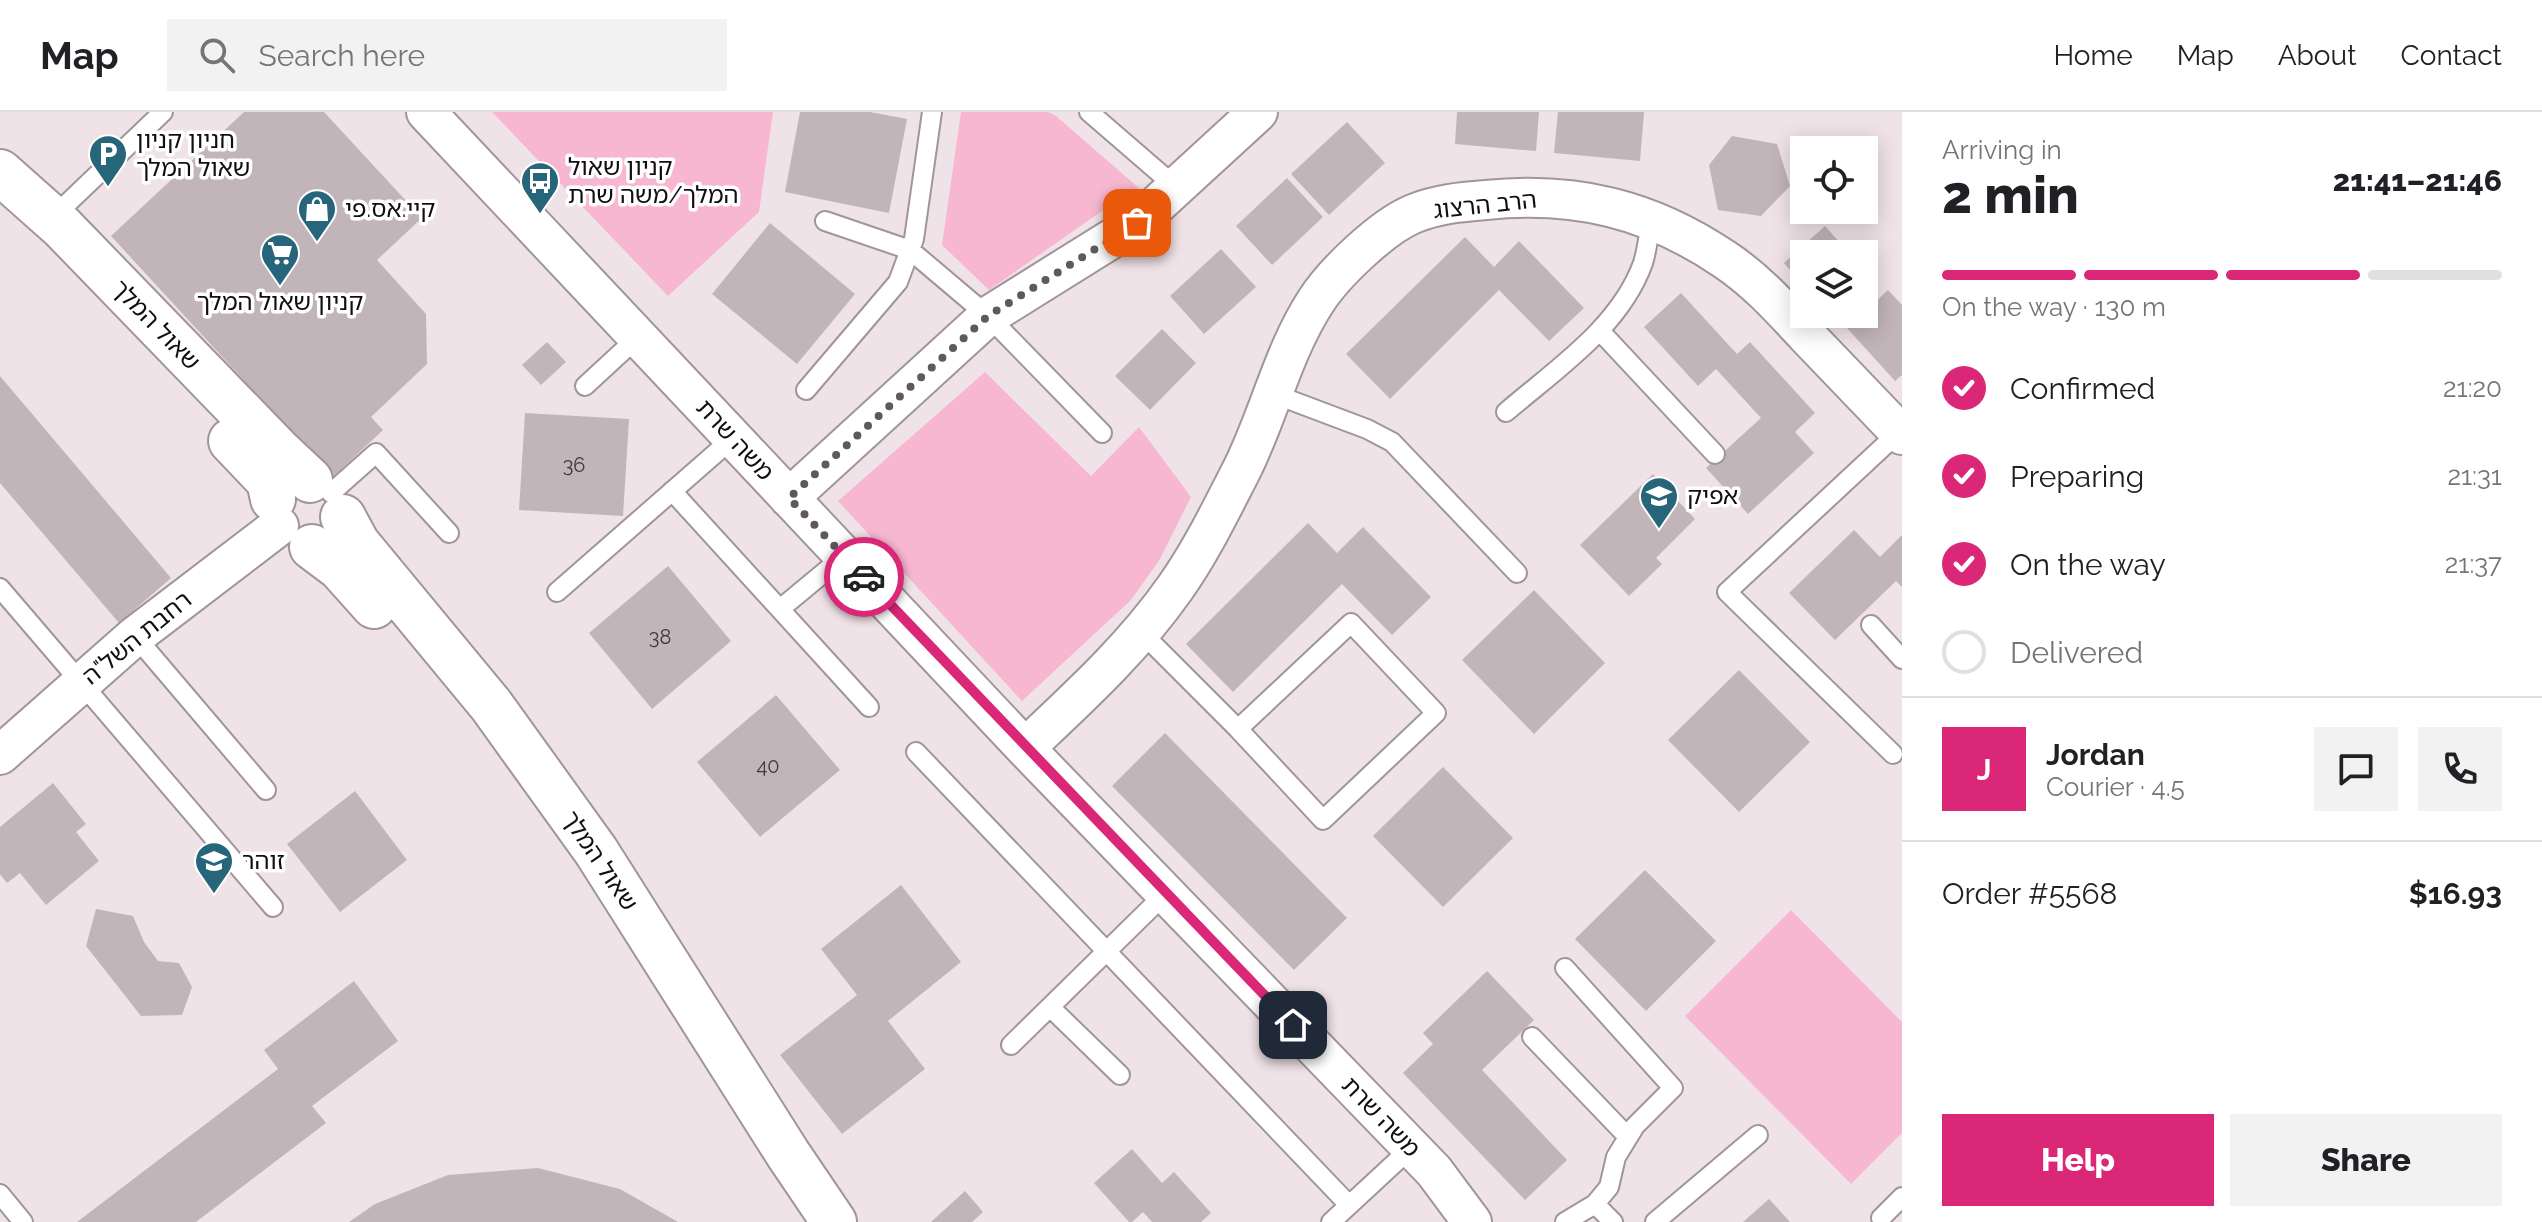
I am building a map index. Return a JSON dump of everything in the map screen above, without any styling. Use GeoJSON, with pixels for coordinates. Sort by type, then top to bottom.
{"type":"FeatureCollection","features":[{"type":"Feature","properties":{"kind":"street","name":"משה שרת"},"geometry":{"type":"LineString","coordinates":[[426,112],[1025,748],[1434,1171],[1472,1222]]}},
{"type":"Feature","properties":{"kind":"street"},"geometry":{"type":"LineString","coordinates":[[789,498],[988,316],[1137,223],[1250,115]]}},
{"type":"Feature","properties":{"kind":"street","name":"שאול המלך"},"geometry":{"type":"LineString","coordinates":[[0,172],[52,218],[279,451],[340,568],[470,722],[574,866],[801,1222]]}},
{"type":"Feature","properties":{"kind":"street","name":"הרב הרצוג"},"geometry":{"type":"LineString","coordinates":[[1025,748],[1094,683],[1141,632],[1177,586],[1241,471],[1292,349],[1316,301],[1355,257],[1409,215],[1440,205],[1539,197],[1598,203],[1683,234],[1725,259],[1759,286],[1900,434]]}},
{"type":"Feature","properties":{"kind":"street","name":"שאול המלך"},"geometry":{"type":"LineString","coordinates":[[0,208],[43,247],[269,481],[357,543],[491,705],[596,851],[834,1222]]}},
{"type":"Feature","properties":{"kind":"street","name":"רחבת השל\"ה"},"geometry":{"type":"LineString","coordinates":[[0,755],[135,636],[308,510]]}},
{"type":"Feature","properties":{"kind":"lane"},"geometry":{"type":"LineString","coordinates":[[52,218],[163,112]]}},
{"type":"Feature","properties":{"kind":"lane"},"geometry":{"type":"LineString","coordinates":[[806,390],[898,282],[914,239],[932,112]]}},
{"type":"Feature","properties":{"kind":"lane"},"geometry":{"type":"LineString","coordinates":[[1089,112],[1177,188]]}},
{"type":"Feature","properties":{"kind":"lane"},"geometry":{"type":"LineString","coordinates":[[1506,412],[1600,331],[1626,296],[1643,262],[1651,220]]}},
{"type":"Feature","properties":{"kind":"lane"},"geometry":{"type":"LineString","coordinates":[[825,221],[910,250],[988,316],[1102,433]]}},
{"type":"Feature","properties":{"kind":"lane"},"geometry":{"type":"LineString","coordinates":[[1600,331],[1715,454]]}},
{"type":"Feature","properties":{"kind":"lane"},"geometry":{"type":"LineString","coordinates":[[585,386],[638,337]]}},
{"type":"Feature","properties":{"kind":"lane"},"geometry":{"type":"LineString","coordinates":[[1274,394],[1367,429],[1392,442],[1517,573]]}},
{"type":"Feature","properties":{"kind":"lane"},"geometry":{"type":"LineString","coordinates":[[1893,754],[1727,592],[1900,434]]}},
{"type":"Feature","properties":{"kind":"lane"},"geometry":{"type":"LineString","coordinates":[[557,592],[733,438]]}},
{"type":"Feature","properties":{"kind":"lane"},"geometry":{"type":"LineString","coordinates":[[308,510],[376,453],[449,533]]}},
{"type":"Feature","properties":{"kind":"lane"},"geometry":{"type":"LineString","coordinates":[[672,491],[869,707]]}},
{"type":"Feature","properties":{"kind":"lane"},"geometry":{"type":"LineString","coordinates":[[780,609],[844,556]]}},
{"type":"Feature","properties":{"kind":"lane"},"geometry":{"type":"LineString","coordinates":[[0,588],[273,907]]}},
{"type":"Feature","properties":{"kind":"lane"},"geometry":{"type":"LineString","coordinates":[[1141,632],[1323,820],[1436,713],[1351,623],[1238,729]]}},
{"type":"Feature","properties":{"kind":"lane"},"geometry":{"type":"LineString","coordinates":[[1871,625],[1902,659]]}},
{"type":"Feature","properties":{"kind":"lane"},"geometry":{"type":"LineString","coordinates":[[135,636],[266,790]]}},
{"type":"Feature","properties":{"kind":"lane"},"geometry":{"type":"LineString","coordinates":[[916,752],[1349,1205]]}},
{"type":"Feature","properties":{"kind":"lane"},"geometry":{"type":"LineString","coordinates":[[1011,1045],[1166,893]]}},
{"type":"Feature","properties":{"kind":"lane"},"geometry":{"type":"LineString","coordinates":[[1565,968],[1673,1088],[1635,1126],[1616,1157],[1609,1187],[1595,1204],[1565,1222]]}},
{"type":"Feature","properties":{"kind":"lane"},"geometry":{"type":"LineString","coordinates":[[1050,1007],[1120,1075]]}},
{"type":"Feature","properties":{"kind":"lane"},"geometry":{"type":"LineString","coordinates":[[1532,1037],[1628,1137]]}},
{"type":"Feature","properties":{"kind":"lane"},"geometry":{"type":"LineString","coordinates":[[1655,1222],[1758,1135]]}},
{"type":"Feature","properties":{"kind":"lane"},"geometry":{"type":"LineString","coordinates":[[1331,1222],[1411,1148]]}},
{"type":"Feature","properties":{"kind":"lane"},"geometry":{"type":"LineString","coordinates":[[0,1194],[23,1222]]}},
{"type":"Feature","properties":{"kind":"lane"},"geometry":{"type":"LineString","coordinates":[[1881,1218],[1902,1197]]}},
{"type":"Feature","properties":{"kind":"lane"},"geometry":{"type":"LineString","coordinates":[[1595,1204],[1613,1222]]}},
{"type":"Feature","properties":{"kind":"shaded area"},"geometry":{"type":"Polygon","coordinates":[[[492,112],[773,112],[759,212],[668,296],[492,112]]]}},
{"type":"Feature","properties":{"kind":"shaded area"},"geometry":{"type":"Polygon","coordinates":[[[961,112],[1048,112],[1140,189],[1102,211],[989,290],[942,245],[961,112]]]}},
{"type":"Feature","properties":{"kind":"shaded area"},"geometry":{"type":"Polygon","coordinates":[[[985,372],[1091,476],[1139,427],[1191,497],[1160,559],[1131,600],[1022,701],[838,501],[985,372]]]}},
{"type":"Feature","properties":{"kind":"shaded area"},"geometry":{"type":"Polygon","coordinates":[[[1791,910],[1902,1022],[1902,1133],[1851,1184],[1685,1016],[1791,910]]]}},
{"type":"Feature","properties":{"kind":"building","name":"קניון שאול המלך"},"geometry":{"type":"Polygon","coordinates":[[[244,112],[324,112],[422,218],[377,260],[426,314],[427,364],[371,417],[383,430],[333,477],[111,236],[244,112]]]}},
{"type":"Feature","properties":{"kind":"building"},"geometry":{"type":"Polygon","coordinates":[[[800,112],[870,112],[907,119],[889,213],[785,192],[800,112]]]}},
{"type":"Feature","properties":{"kind":"building"},"geometry":{"type":"Polygon","coordinates":[[[1457,112],[1539,112],[1536,151],[1455,144],[1457,112]]]}},
{"type":"Feature","properties":{"kind":"building"},"geometry":{"type":"Polygon","coordinates":[[[1558,112],[1644,112],[1640,161],[1554,153],[1558,112]]]}},
{"type":"Feature","properties":{"kind":"building"},"geometry":{"type":"Polygon","coordinates":[[[1347,122],[1385,163],[1329,215],[1291,174],[1347,122]]]}},
{"type":"Feature","properties":{"kind":"building"},"geometry":{"type":"Polygon","coordinates":[[[1732,136],[1777,144],[1790,186],[1761,216],[1718,210],[1709,165],[1732,136]]]}},
{"type":"Feature","properties":{"kind":"building"},"geometry":{"type":"Polygon","coordinates":[[[1287,178],[1323,217],[1272,265],[1236,226],[1287,178]]]}},
{"type":"Feature","properties":{"kind":"building"},"geometry":{"type":"Polygon","coordinates":[[[770,223],[855,294],[797,364],[712,294],[770,223]]]}},
{"type":"Feature","properties":{"kind":"building"},"geometry":{"type":"Polygon","coordinates":[[[1825,226],[1838,240],[1809,240],[1825,226]]]}},
{"type":"Feature","properties":{"kind":"building"},"geometry":{"type":"Polygon","coordinates":[[[1465,237],[1494,267],[1519,241],[1584,308],[1549,341],[1499,290],[1390,399],[1346,354],[1465,237]]]}},
{"type":"Feature","properties":{"kind":"building"},"geometry":{"type":"Polygon","coordinates":[[[1221,249],[1256,287],[1204,334],[1170,296],[1221,249]]]}},
{"type":"Feature","properties":{"kind":"building"},"geometry":{"type":"Polygon","coordinates":[[[1888,290],[1902,305],[1902,375],[1895,381],[1847,328],[1878,328],[1878,299],[1888,290]]]}},
{"type":"Feature","properties":{"kind":"building"},"geometry":{"type":"Polygon","coordinates":[[[1681,293],[1737,354],[1750,342],[1815,413],[1795,432],[1814,453],[1748,514],[1706,468],[1761,418],[1716,369],[1698,386],[1644,327],[1681,293]]]}},
{"type":"Feature","properties":{"kind":"building"},"geometry":{"type":"Polygon","coordinates":[[[1162,329],[1196,363],[1150,410],[1115,376],[1162,329]]]}},
{"type":"Feature","properties":{"kind":"building"},"geometry":{"type":"Polygon","coordinates":[[[547,342],[566,362],[541,385],[522,365],[547,342]]]}},
{"type":"Feature","properties":{"kind":"building"},"geometry":{"type":"Polygon","coordinates":[[[0,376],[171,578],[119,623],[0,483],[0,376]]]}},
{"type":"Feature","properties":{"kind":"building"},"geometry":{"type":"Polygon","coordinates":[[[525,413],[629,419],[623,516],[519,510],[525,413]]]}},
{"type":"Feature","properties":{"kind":"building"},"geometry":{"type":"Polygon","coordinates":[[[1653,474],[1695,519],[1656,558],[1662,564],[1629,596],[1580,545],[1653,474]]]}},
{"type":"Feature","properties":{"kind":"building"},"geometry":{"type":"Polygon","coordinates":[[[1308,523],[1337,553],[1363,527],[1431,597],[1392,635],[1342,584],[1233,692],[1186,644],[1308,523]]]}},
{"type":"Feature","properties":{"kind":"building"},"geometry":{"type":"Polygon","coordinates":[[[1854,530],[1880,557],[1902,535],[1902,587],[1896,581],[1835,640],[1789,593],[1854,530]]]}},
{"type":"Feature","properties":{"kind":"building"},"geometry":{"type":"Polygon","coordinates":[[[668,566],[731,641],[652,709],[589,633],[668,566]]]}},
{"type":"Feature","properties":{"kind":"building"},"geometry":{"type":"Polygon","coordinates":[[[1534,590],[1605,663],[1534,734],[1462,660],[1534,590]]]}},
{"type":"Feature","properties":{"kind":"building"},"geometry":{"type":"Polygon","coordinates":[[[1739,670],[1810,742],[1739,812],[1668,740],[1739,670]]]}},
{"type":"Feature","properties":{"kind":"building"},"geometry":{"type":"Polygon","coordinates":[[[776,695],[840,770],[760,837],[697,762],[776,695]]]}},
{"type":"Feature","properties":{"kind":"building"},"geometry":{"type":"Polygon","coordinates":[[[1165,733],[1347,918],[1294,970],[1112,786],[1165,733]]]}},
{"type":"Feature","properties":{"kind":"building"},"geometry":{"type":"Polygon","coordinates":[[[1443,767],[1513,838],[1443,907],[1373,836],[1443,767]]]}},
{"type":"Feature","properties":{"kind":"building"},"geometry":{"type":"Polygon","coordinates":[[[53,783],[86,824],[76,832],[99,861],[46,905],[20,873],[7,883],[0,874],[0,827],[53,783]]]}},
{"type":"Feature","properties":{"kind":"building"},"geometry":{"type":"Polygon","coordinates":[[[355,791],[407,860],[340,912],[287,844],[355,791]]]}},
{"type":"Feature","properties":{"kind":"building"},"geometry":{"type":"Polygon","coordinates":[[[1645,870],[1716,941],[1646,1011],[1575,939],[1645,870]]]}},
{"type":"Feature","properties":{"kind":"building"},"geometry":{"type":"Polygon","coordinates":[[[901,885],[961,962],[888,1021],[925,1069],[842,1134],[780,1055],[857,995],[821,949],[901,885]]]}},
{"type":"Feature","properties":{"kind":"building"},"geometry":{"type":"Polygon","coordinates":[[[96,909],[133,916],[144,942],[158,961],[179,963],[192,987],[182,1015],[141,1016],[86,946],[96,909]]]}},
{"type":"Feature","properties":{"kind":"building"},"geometry":{"type":"Polygon","coordinates":[[[1487,971],[1534,1020],[1482,1070],[1567,1160],[1525,1200],[1403,1073],[1433,1044],[1423,1033],[1487,971]]]}},
{"type":"Feature","properties":{"kind":"building"},"geometry":{"type":"Polygon","coordinates":[[[354,981],[398,1041],[312,1106],[326,1123],[196,1222],[77,1222],[278,1069],[264,1050],[354,981]]]}},
{"type":"Feature","properties":{"kind":"building"},"geometry":{"type":"Polygon","coordinates":[[[1132,1149],[1162,1183],[1174,1172],[1211,1213],[1201,1222],[1152,1222],[1143,1212],[1129,1222],[1094,1183],[1132,1149]]]}},
{"type":"Feature","properties":{"kind":"building"},"geometry":{"type":"Polygon","coordinates":[[[538,1168],[620,1189],[678,1222],[349,1222],[375,1204],[448,1175],[538,1168]]]}},
{"type":"Feature","properties":{"kind":"building"},"geometry":{"type":"Polygon","coordinates":[[[965,1191],[983,1212],[972,1222],[931,1222],[965,1191]]]}},
{"type":"Feature","properties":{"kind":"building"},"geometry":{"type":"Polygon","coordinates":[[[1769,1199],[1790,1222],[1743,1222],[1769,1199]]]}},
{"type":"Feature","properties":{"kind":"way so far"},"geometry":{"type":"LineString","coordinates":[[864,577],[789,498],[988,316],[1137,223]]}},
{"type":"Feature","properties":{"kind":"place","name":"חניון קניון שאול המלך"},"geometry":{"type":"Point","coordinates":[108,188]}},
{"type":"Feature","properties":{"kind":"place","name":"קניון שאול המלך/משה שרת"},"geometry":{"type":"Point","coordinates":[540,215]}},
{"type":"Feature","properties":{"kind":"place","name":"קיי.אס.פי"},"geometry":{"type":"Point","coordinates":[317,243]}},
{"type":"Feature","properties":{"kind":"place","name":"קניון שאול המלך"},"geometry":{"type":"Point","coordinates":[280,287]}},
{"type":"Feature","properties":{"kind":"place","name":"אפיק"},"geometry":{"type":"Point","coordinates":[1659,530]}},
{"type":"Feature","properties":{"kind":"place","name":"זוהר"},"geometry":{"type":"Point","coordinates":[214,895]}},
{"type":"Feature","properties":{"kind":"route"},"geometry":{"type":"LineString","coordinates":[[864,577],[1293,1025]]}}]}
